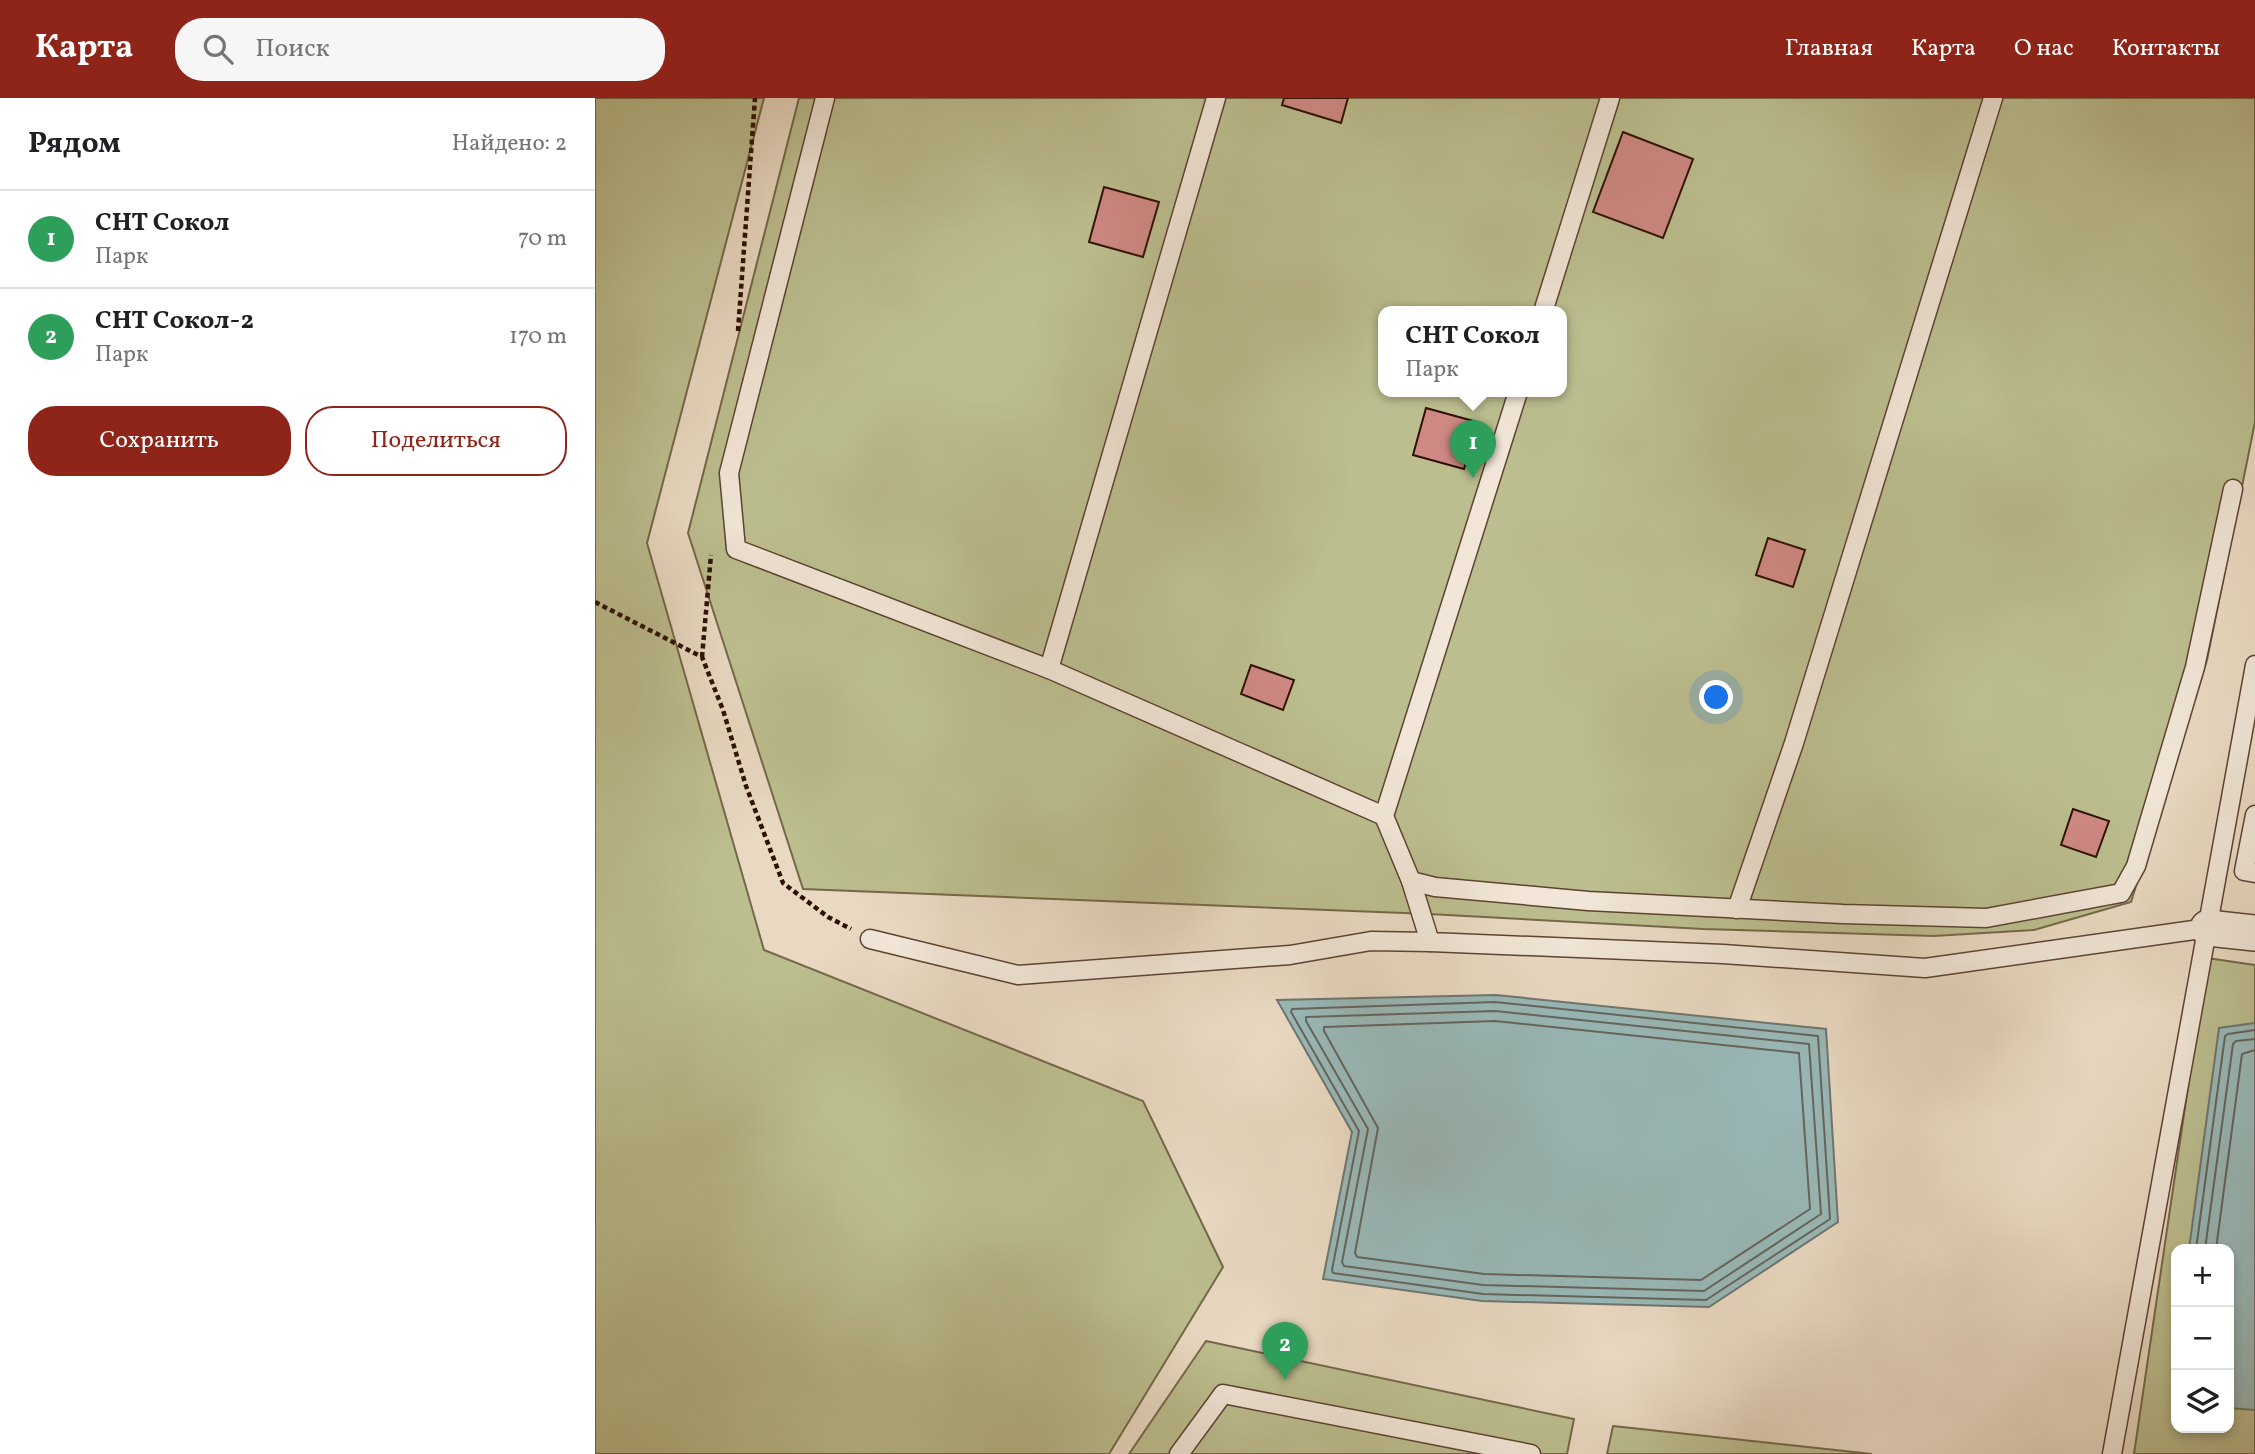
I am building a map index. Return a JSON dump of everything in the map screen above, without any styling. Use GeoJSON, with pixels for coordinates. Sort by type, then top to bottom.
{"type":"FeatureCollection","features":[{"type":"Feature","properties":{"kind":"street"},"geometry":{"type":"LineString","coordinates":[[2209,928],[2255,933]]}},
{"type":"Feature","properties":{"kind":"lane"},"geometry":{"type":"LineString","coordinates":[[825,98],[729,473],[736,549],[1049,669],[1384,816]]}},
{"type":"Feature","properties":{"kind":"lane"},"geometry":{"type":"LineString","coordinates":[[1049,669],[1216,98]]}},
{"type":"Feature","properties":{"kind":"lane"},"geometry":{"type":"LineString","coordinates":[[1545,306],[1610,98]]}},
{"type":"Feature","properties":{"kind":"lane"},"geometry":{"type":"LineString","coordinates":[[1737,909],[1794,743],[1993,98]]}},
{"type":"Feature","properties":{"kind":"lane"},"geometry":{"type":"LineString","coordinates":[[1430,942],[1411,881],[1384,816],[1516,397]]}},
{"type":"Feature","properties":{"kind":"lane"},"geometry":{"type":"LineString","coordinates":[[1411,881],[1435,887],[1534,897],[1737,909],[1986,918],[2120,893],[2136,866],[2195,667],[2233,489]]}},
{"type":"Feature","properties":{"kind":"lane"},"geometry":{"type":"LineString","coordinates":[[2112,1454],[2255,665]]}},
{"type":"Feature","properties":{"kind":"lane"},"geometry":{"type":"LineString","coordinates":[[2216,890],[2251,871],[2255,815]]}},
{"type":"Feature","properties":{"kind":"lane"},"geometry":{"type":"LineString","coordinates":[[870,939],[1018,975],[1290,956],[1371,941],[1723,954],[1925,968],[2209,928]]}},
{"type":"Feature","properties":{"kind":"lane"},"geometry":{"type":"LineString","coordinates":[[1179,1454],[1223,1394],[1531,1454]]}},
{"type":"Feature","properties":{"kind":"path"},"geometry":{"type":"LineString","coordinates":[[595,602],[702,657],[723,710],[746,786],[783,883],[828,917],[870,939]]}},
{"type":"Feature","properties":{"kind":"green space"},"geometry":{"type":"Polygon","coordinates":[[[595,98],[764,98],[647,543],[764,950],[1143,1101],[1223,1267],[1109,1454],[595,1454],[595,98]]]}},
{"type":"Feature","properties":{"kind":"green space"},"geometry":{"type":"Polygon","coordinates":[[[799,98],[2255,98],[2255,422],[2207,660],[2131,902],[2034,930],[1934,936],[1703,929],[1429,914],[803,889],[688,533],[799,98]]]}},
{"type":"Feature","properties":{"kind":"green space"},"geometry":{"type":"Polygon","coordinates":[[[2207,958],[2255,965],[2255,1454],[2134,1454],[2207,958]]]}},
{"type":"Feature","properties":{"kind":"green space"},"geometry":{"type":"Polygon","coordinates":[[[1206,1341],[1574,1419],[1567,1454],[1129,1454],[1206,1341]]]}},
{"type":"Feature","properties":{"kind":"green space"},"geometry":{"type":"Polygon","coordinates":[[[1613,1426],[1872,1454],[1607,1454],[1613,1426]]]}},
{"type":"Feature","properties":{"kind":"water"},"geometry":{"type":"Polygon","coordinates":[[[1496,995],[1826,1029],[1838,1222],[1709,1307],[1482,1301],[1323,1279],[1352,1132],[1277,1000],[1496,995]]]}},
{"type":"Feature","properties":{"kind":"water"},"geometry":{"type":"Polygon","coordinates":[[[2255,1023],[2255,1410],[2234,1408],[2234,1244],[2190,1244],[2219,1028],[2255,1023]]]}},
{"type":"Feature","properties":{"kind":"building"},"geometry":{"type":"Polygon","coordinates":[[[1284,98],[1348,98],[1341,123],[1282,105],[1284,98]]]}},
{"type":"Feature","properties":{"kind":"building"},"geometry":{"type":"Polygon","coordinates":[[[1623,132],[1693,159],[1663,238],[1593,212],[1623,132]]]}},
{"type":"Feature","properties":{"kind":"building"},"geometry":{"type":"Polygon","coordinates":[[[1104,187],[1159,202],[1143,257],[1089,242],[1104,187]]]}},
{"type":"Feature","properties":{"kind":"building"},"geometry":{"type":"Polygon","coordinates":[[[1426,408],[1477,422],[1464,469],[1413,455],[1426,408]]]}},
{"type":"Feature","properties":{"kind":"building"},"geometry":{"type":"Polygon","coordinates":[[[1768,538],[1805,550],[1793,587],[1756,575],[1768,538]]]}},
{"type":"Feature","properties":{"kind":"building"},"geometry":{"type":"Polygon","coordinates":[[[1251,665],[1294,680],[1283,710],[1241,694],[1251,665]]]}},
{"type":"Feature","properties":{"kind":"building"},"geometry":{"type":"Polygon","coordinates":[[[2073,809],[2109,821],[2096,857],[2061,845],[2073,809]]]}},
{"type":"Feature","properties":{"kind":"place","name":"СНТ Сокол"},"geometry":{"type":"Point","coordinates":[1473,478]}},
{"type":"Feature","properties":{"kind":"place","name":"СНТ Сокол-2"},"geometry":{"type":"Point","coordinates":[1285,1380]}}]}
